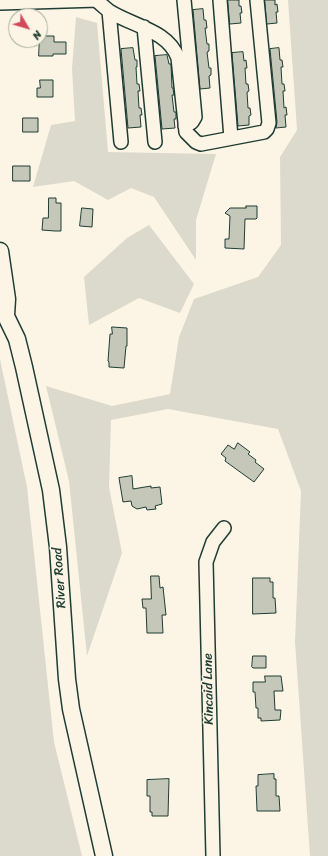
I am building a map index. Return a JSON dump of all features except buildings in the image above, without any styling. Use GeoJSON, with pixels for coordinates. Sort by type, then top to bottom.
{"type":"FeatureCollection","features":[{"type":"Feature","properties":{"kind":"main road"},"geometry":{"type":"LineString","coordinates":[[0,251],[7,299],[3,309]]}},
{"type":"Feature","properties":{"kind":"main road","name":"River Road"},"geometry":{"type":"LineString","coordinates":[[3,309],[17,339],[51,490],[58,547],[67,679],[71,709],[104,856]]}},
{"type":"Feature","properties":{"kind":"street"},"geometry":{"type":"LineString","coordinates":[[0,9],[0,2],[97,0],[109,11],[158,35],[176,50],[186,132],[190,138],[201,144],[264,132],[269,123],[257,0]]}},
{"type":"Feature","properties":{"kind":"street"},"geometry":{"type":"LineString","coordinates":[[184,0],[196,117],[192,122],[185,126]]}},
{"type":"Feature","properties":{"kind":"street"},"geometry":{"type":"LineString","coordinates":[[220,0],[231,138]]}},
{"type":"Feature","properties":{"kind":"street"},"geometry":{"type":"LineString","coordinates":[[109,11],[121,142]]}},
{"type":"Feature","properties":{"kind":"street"},"geometry":{"type":"LineString","coordinates":[[144,27],[155,142]]}},
{"type":"Feature","properties":{"kind":"street","name":"Kincaid Lane"},"geometry":{"type":"LineString","coordinates":[[213,856],[206,562],[213,542],[224,528]]}},
{"type":"Feature","properties":{"kind":"shaded area"},"geometry":{"type":"Polygon","coordinates":[[[288,0],[328,0],[328,856],[310,856],[295,642],[301,491],[278,429],[168,409],[111,420],[109,487],[122,553],[87,656],[69,481],[46,386],[112,406],[170,394],[179,337],[194,299],[258,277],[281,245],[280,157],[297,130],[288,0]]]}},
{"type":"Feature","properties":{"kind":"shaded area"},"geometry":{"type":"Polygon","coordinates":[[[76,17],[97,23],[108,152],[216,154],[196,220],[196,260],[154,197],[131,188],[108,200],[74,181],[33,187],[51,125],[75,121],[72,69],[76,17]]]}},
{"type":"Feature","properties":{"kind":"shaded area"},"geometry":{"type":"Polygon","coordinates":[[[149,225],[194,284],[180,313],[139,298],[89,325],[84,277],[127,238],[149,225]]]}},
{"type":"Feature","properties":{"kind":"shaded area"},"geometry":{"type":"Polygon","coordinates":[[[0,359],[27,487],[54,742],[82,856],[0,856],[0,359]]]}}]}
